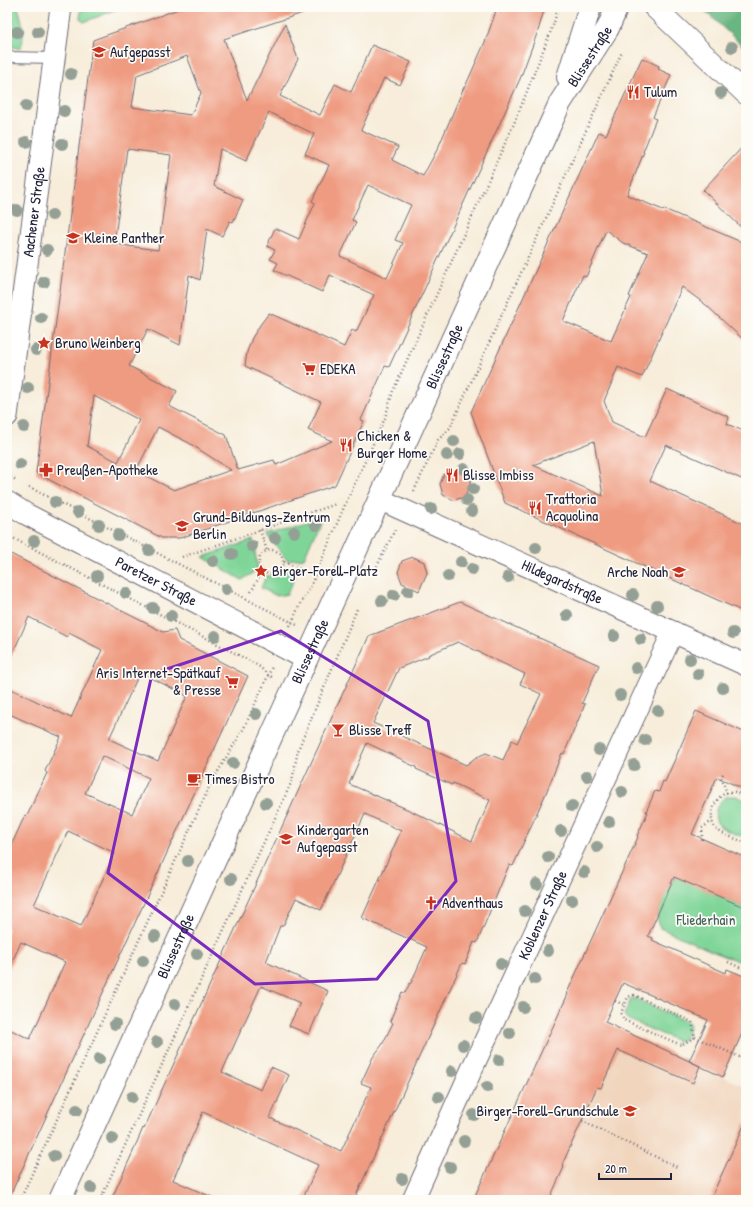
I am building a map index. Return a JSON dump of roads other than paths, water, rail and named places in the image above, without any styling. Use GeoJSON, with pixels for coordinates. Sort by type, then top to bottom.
{"type":"FeatureCollection","features":[{"type":"Feature","properties":{"kind":"main road","name":"Blissestraße"},"geometry":{"type":"LineString","coordinates":[[60,1200],[560,103],[590,7]]}},
{"type":"Feature","properties":{"kind":"main road","name":"Blissestraße"},"geometry":{"type":"LineString","coordinates":[[560,103],[608,28],[617,7]]}},
{"type":"Feature","properties":{"kind":"street","name":"Aachener Straße"},"geometry":{"type":"LineString","coordinates":[[7,416],[61,7]]}},
{"type":"Feature","properties":{"kind":"street"},"geometry":{"type":"LineString","coordinates":[[654,7],[746,94]]}},
{"type":"Feature","properties":{"kind":"street","name":"Hildegardstraße"},"geometry":{"type":"LineString","coordinates":[[379,499],[746,665]]}},
{"type":"Feature","properties":{"kind":"street","name":"Paretzer Straße"},"geometry":{"type":"LineString","coordinates":[[7,502],[26,514],[306,659]]}},
{"type":"Feature","properties":{"kind":"street","name":"Koblenzer Straße"},"geometry":{"type":"LineString","coordinates":[[413,1200],[673,632]]}},
{"type":"Feature","properties":{"kind":"lane"},"geometry":{"type":"LineString","coordinates":[[7,57],[55,58]]}},
{"type":"Feature","properties":{"kind":"place","name":"Aufgepasst"},"geometry":{"type":"Point","coordinates":[99,52]}},
{"type":"Feature","properties":{"kind":"place","name":"Tulum"},"geometry":{"type":"Point","coordinates":[633,92]}},
{"type":"Feature","properties":{"kind":"place","name":"Kleine Panther"},"geometry":{"type":"Point","coordinates":[73,238]}},
{"type":"Feature","properties":{"kind":"place","name":"Bruno Weinberg"},"geometry":{"type":"Point","coordinates":[44,343]}},
{"type":"Feature","properties":{"kind":"place","name":"EDEKA"},"geometry":{"type":"Point","coordinates":[309,369]}},
{"type":"Feature","properties":{"kind":"place","name":"Chicken & Burger Home"},"geometry":{"type":"Point","coordinates":[346,445]}},
{"type":"Feature","properties":{"kind":"place","name":"Preußen-Apotheke"},"geometry":{"type":"Point","coordinates":[46,470]}},
{"type":"Feature","properties":{"kind":"place","name":"Blisse Imbiss"},"geometry":{"type":"Point","coordinates":[452,475]}},
{"type":"Feature","properties":{"kind":"place","name":"Trattoria Acquolina"},"geometry":{"type":"Point","coordinates":[535,508]}},
{"type":"Feature","properties":{"kind":"place","name":"Grund-Bildungs-Zentrum Berlin"},"geometry":{"type":"Point","coordinates":[182,526]}},
{"type":"Feature","properties":{"kind":"place","name":"Birger-Forell-Platz"},"geometry":{"type":"Point","coordinates":[261,571]}},
{"type":"Feature","properties":{"kind":"place","name":"Arche Noah"},"geometry":{"type":"Point","coordinates":[679,572]}},
{"type":"Feature","properties":{"kind":"place","name":"Aris Internet-Spätkauf & Presse"},"geometry":{"type":"Point","coordinates":[232,682]}},
{"type":"Feature","properties":{"kind":"place","name":"Blisse Treff"},"geometry":{"type":"Point","coordinates":[338,730]}},
{"type":"Feature","properties":{"kind":"place","name":"Times Bistro"},"geometry":{"type":"Point","coordinates":[194,779]}},
{"type":"Feature","properties":{"kind":"place","name":"Kindergarten Aufgepasst"},"geometry":{"type":"Point","coordinates":[286,839]}},
{"type":"Feature","properties":{"kind":"place","name":"Adventhaus"},"geometry":{"type":"Point","coordinates":[431,903]}},
{"type":"Feature","properties":{"kind":"place","name":"Birger-Forell-Grundschule"},"geometry":{"type":"Point","coordinates":[630,1111]}},
{"type":"Feature","properties":{"kind":"park label","name":"Fliederhain"},"geometry":{"type":"Point","coordinates":[706,920]}}]}
